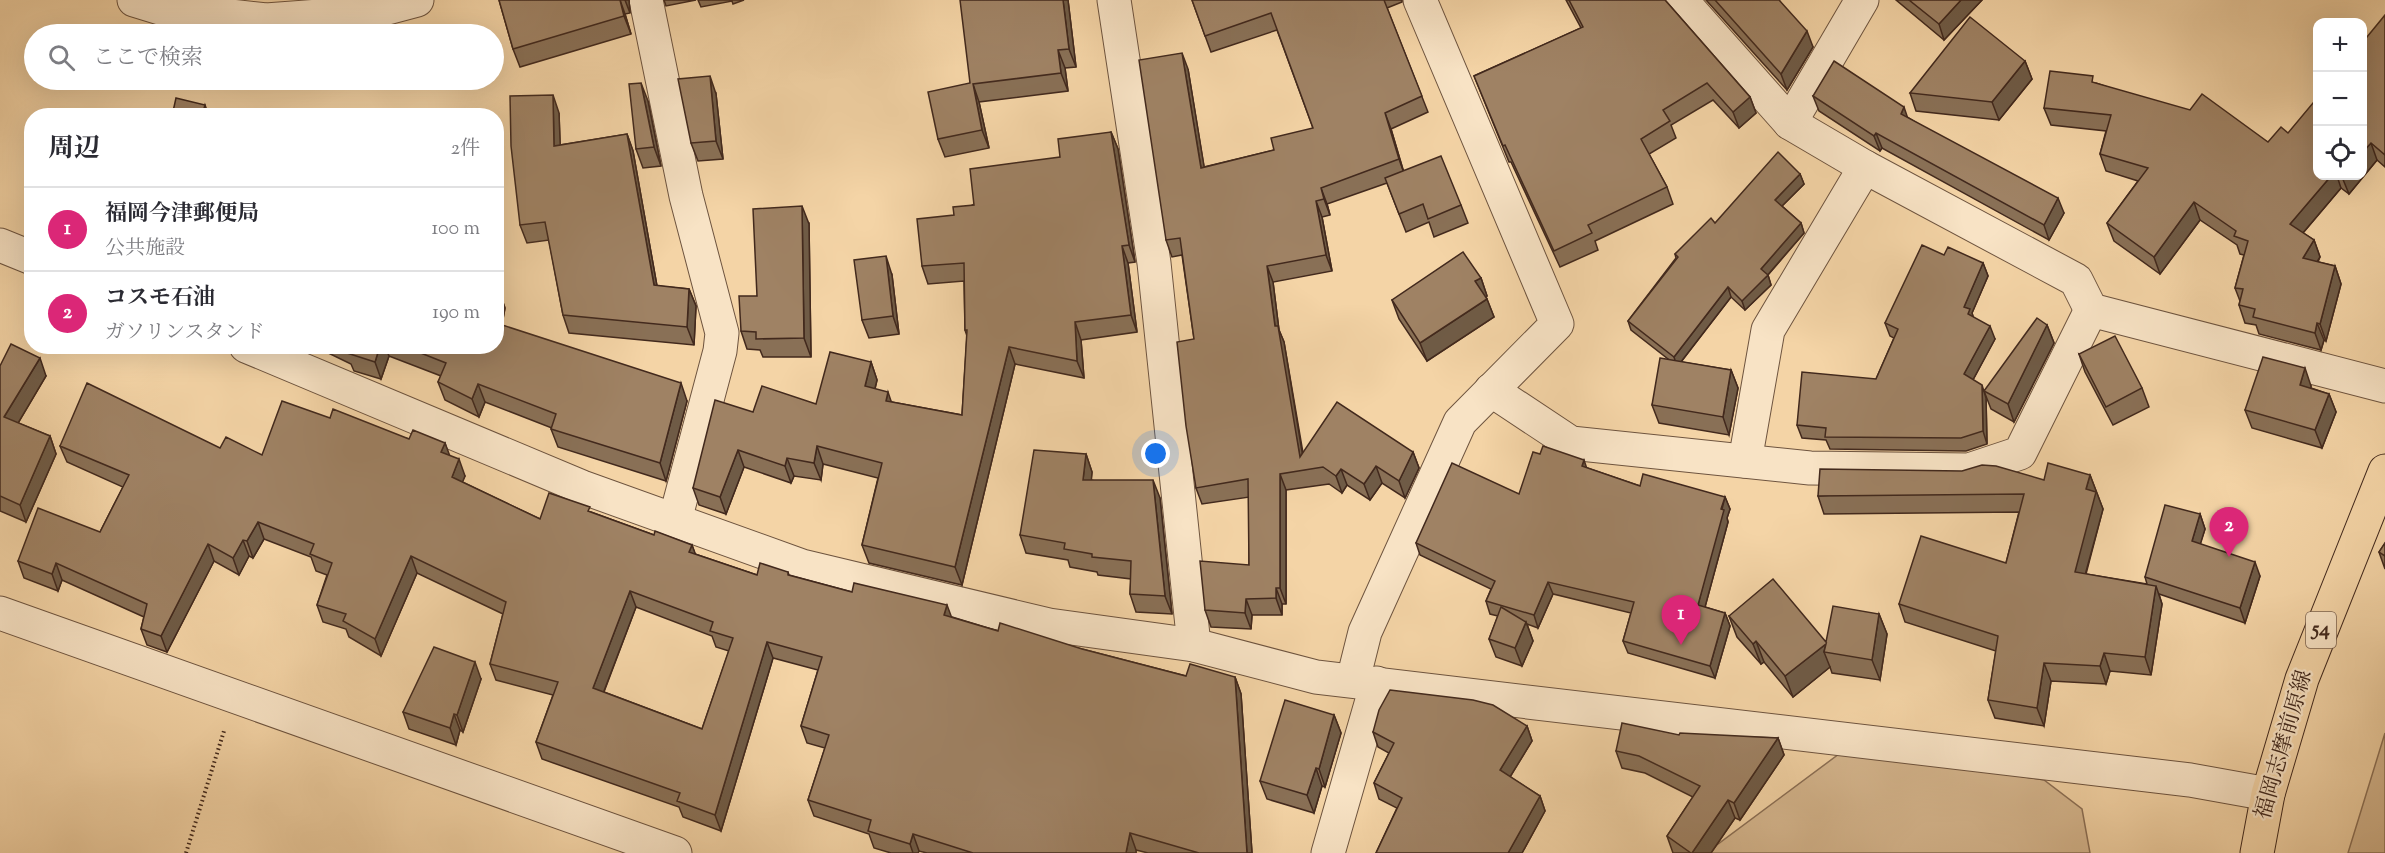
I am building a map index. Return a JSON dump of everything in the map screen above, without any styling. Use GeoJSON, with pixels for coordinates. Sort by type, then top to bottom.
{"type":"FeatureCollection","features":[{"type":"Feature","properties":{"kind":"main road","name":"福岡志摩前原線"},"geometry":{"type":"LineString","coordinates":[[2257,853],[2268,794],[2302,679],[2385,471]]}},
{"type":"Feature","properties":{"kind":"street"},"geometry":{"type":"LineString","coordinates":[[135,0],[160,8],[266,20],[372,12],[417,0]]}},
{"type":"Feature","properties":{"kind":"street"},"geometry":{"type":"LineString","coordinates":[[646,0],[686,196],[722,333],[720,351],[675,520]]}},
{"type":"Feature","properties":{"kind":"street"},"geometry":{"type":"LineString","coordinates":[[1114,0],[1154,263],[1194,645]]}},
{"type":"Feature","properties":{"kind":"street"},"geometry":{"type":"LineString","coordinates":[[1328,853],[1365,681],[1365,632],[1460,422],[1557,324],[1420,0]]}},
{"type":"Feature","properties":{"kind":"street"},"geometry":{"type":"LineString","coordinates":[[1681,0],[1790,123],[1865,167],[2076,280],[2091,310],[2385,386]]}},
{"type":"Feature","properties":{"kind":"street"},"geometry":{"type":"LineString","coordinates":[[1790,123],[1862,0]]}},
{"type":"Feature","properties":{"kind":"street"},"geometry":{"type":"LineString","coordinates":[[1745,461],[1768,330],[1865,167]]}},
{"type":"Feature","properties":{"kind":"street"},"geometry":{"type":"LineString","coordinates":[[0,245],[24,255]]}},
{"type":"Feature","properties":{"kind":"street"},"geometry":{"type":"LineString","coordinates":[[1491,390],[1571,443],[1810,468],[1969,470],[2020,453],[2091,310]]}},
{"type":"Feature","properties":{"kind":"street"},"geometry":{"type":"LineString","coordinates":[[265,354],[582,487],[802,566],[1049,625],[1194,645],[1316,676],[2190,780],[2268,794]]}},
{"type":"Feature","properties":{"kind":"street"},"geometry":{"type":"LineString","coordinates":[[0,613],[675,853]]}},
{"type":"Feature","properties":{"kind":"path"},"geometry":{"type":"LineString","coordinates":[[186,853],[235,696]]}},
{"type":"Feature","properties":{"kind":"shaded area"},"geometry":{"type":"Polygon","coordinates":[[[2385,733],[2385,853],[2348,853],[2385,733]]]}},
{"type":"Feature","properties":{"kind":"shaded area"},"geometry":{"type":"Polygon","coordinates":[[[1847,748],[2044,780],[2082,809],[2090,853],[1706,853],[1847,748]]]}},
{"type":"Feature","properties":{"kind":"building"},"geometry":{"type":"Polygon","coordinates":[[[499,0],[620,0],[624,16],[513,49],[499,0]]]}},
{"type":"Feature","properties":{"kind":"building"},"geometry":{"type":"Polygon","coordinates":[[[960,0],[1063,0],[1069,49],[1058,50],[1061,73],[973,84],[982,130],[938,139],[928,92],[970,83],[960,0]]]}},
{"type":"Feature","properties":{"kind":"building"},"geometry":{"type":"Polygon","coordinates":[[[1192,0],[1384,0],[1422,96],[1385,113],[1399,159],[1321,188],[1324,199],[1316,201],[1326,255],[1267,266],[1275,326],[1278,326],[1300,457],[1337,402],[1413,452],[1399,481],[1376,466],[1364,484],[1341,469],[1336,476],[1323,467],[1280,474],[1280,588],[1276,588],[1276,598],[1246,599],[1245,613],[1205,610],[1200,561],[1249,565],[1248,479],[1196,488],[1186,426],[1177,342],[1194,339],[1180,238],[1166,240],[1139,60],[1182,53],[1201,168],[1274,150],[1271,138],[1313,128],[1271,13],[1205,36],[1192,0]]]}},
{"type":"Feature","properties":{"kind":"building"},"geometry":{"type":"Polygon","coordinates":[[[1569,0],[1665,0],[1750,97],[1733,112],[1707,83],[1663,110],[1670,121],[1641,139],[1667,187],[1588,225],[1592,233],[1554,251],[1505,145],[1503,146],[1474,76],[1583,27],[1569,0]]]}},
{"type":"Feature","properties":{"kind":"building"},"geometry":{"type":"Polygon","coordinates":[[[1715,0],[1779,0],[1807,31],[1781,74],[1715,0]]]}},
{"type":"Feature","properties":{"kind":"building"},"geometry":{"type":"Polygon","coordinates":[[[1909,0],[1961,0],[1939,24],[1909,0]]]}},
{"type":"Feature","properties":{"kind":"building"},"geometry":{"type":"Polygon","coordinates":[[[2385,15],[2385,155],[2371,143],[2367,147],[2367,37],[2385,15]]]}},
{"type":"Feature","properties":{"kind":"building"},"geometry":{"type":"Polygon","coordinates":[[[1970,17],[2025,61],[1992,102],[1910,93],[1970,17]]]}},
{"type":"Feature","properties":{"kind":"building"},"geometry":{"type":"Polygon","coordinates":[[[1834,61],[1904,107],[1901,114],[2058,198],[2044,225],[1876,133],[1874,136],[1813,96],[1834,61]]]}},
{"type":"Feature","properties":{"kind":"building"},"geometry":{"type":"Polygon","coordinates":[[[2050,71],[2093,76],[2092,82],[2190,110],[2202,94],[2268,142],[2281,127],[2288,133],[2313,103],[2313,180],[2328,180],[2290,224],[2314,240],[2303,258],[2335,266],[2320,324],[2317,323],[2315,333],[2253,317],[2255,309],[2239,305],[2243,289],[2235,288],[2248,241],[2234,236],[2236,231],[2194,202],[2154,257],[2107,223],[2148,168],[2100,154],[2111,115],[2044,108],[2050,71]]]}},
{"type":"Feature","properties":{"kind":"building"},"geometry":{"type":"Polygon","coordinates":[[[710,76],[716,141],[691,143],[678,79],[710,76]]]}},
{"type":"Feature","properties":{"kind":"building"},"geometry":{"type":"Polygon","coordinates":[[[641,83],[654,147],[636,149],[629,84],[641,83]]]}},
{"type":"Feature","properties":{"kind":"building"},"geometry":{"type":"Polygon","coordinates":[[[553,95],[554,146],[627,134],[654,285],[689,289],[687,327],[563,315],[545,222],[520,225],[511,146],[510,96],[553,95]]]}},
{"type":"Feature","properties":{"kind":"building"},"geometry":{"type":"Polygon","coordinates":[[[176,98],[205,105],[204,108],[174,108],[176,98]]]}},
{"type":"Feature","properties":{"kind":"building"},"geometry":{"type":"Polygon","coordinates":[[[1111,132],[1129,245],[1122,246],[1131,315],[1075,322],[1077,361],[1009,347],[955,567],[862,545],[882,463],[817,446],[814,463],[787,458],[785,466],[738,450],[720,497],[693,488],[715,400],[753,412],[762,386],[816,404],[830,352],[871,362],[865,386],[888,392],[886,401],[962,415],[967,330],[965,330],[964,263],[922,266],[917,219],[954,215],[953,207],[974,205],[970,169],[1060,157],[1058,139],[1111,132]]]}},
{"type":"Feature","properties":{"kind":"building"},"geometry":{"type":"Polygon","coordinates":[[[1778,152],[1800,174],[1775,200],[1801,223],[1761,269],[1768,275],[1742,301],[1728,287],[1674,357],[1628,321],[1678,257],[1675,254],[1711,218],[1715,223],[1778,152]]]}},
{"type":"Feature","properties":{"kind":"building"},"geometry":{"type":"Polygon","coordinates":[[[1441,156],[1461,205],[1428,219],[1423,204],[1399,214],[1385,178],[1441,156]]]}},
{"type":"Feature","properties":{"kind":"building"},"geometry":{"type":"Polygon","coordinates":[[[802,206],[804,338],[756,339],[756,332],[741,331],[739,296],[757,296],[753,209],[802,206]]]}},
{"type":"Feature","properties":{"kind":"building"},"geometry":{"type":"Polygon","coordinates":[[[1922,245],[1944,255],[1948,247],[1983,263],[1964,307],[1970,309],[1968,314],[1990,326],[1964,374],[1982,385],[1983,431],[1961,438],[1825,437],[1826,428],[1797,425],[1802,372],[1876,379],[1898,329],[1885,323],[1922,245]]]}},
{"type":"Feature","properties":{"kind":"building"},"geometry":{"type":"Polygon","coordinates":[[[1463,252],[1481,278],[1475,281],[1487,299],[1420,343],[1392,300],[1463,252]]]}},
{"type":"Feature","properties":{"kind":"building"},"geometry":{"type":"Polygon","coordinates":[[[886,256],[893,316],[862,320],[854,260],[886,256]]]}},
{"type":"Feature","properties":{"kind":"building"},"geometry":{"type":"Polygon","coordinates":[[[2037,318],[2047,325],[2008,404],[1984,391],[2037,318]]]}},
{"type":"Feature","properties":{"kind":"building"},"geometry":{"type":"Polygon","coordinates":[[[504,326],[681,383],[660,463],[551,429],[556,414],[478,384],[472,399],[438,382],[446,363],[423,354],[504,354],[504,326]]]}},
{"type":"Feature","properties":{"kind":"building"},"geometry":{"type":"Polygon","coordinates":[[[2115,336],[2142,388],[2106,407],[2079,354],[2115,336]]]}},
{"type":"Feature","properties":{"kind":"building"},"geometry":{"type":"Polygon","coordinates":[[[11,344],[24,350],[24,354],[32,354],[40,358],[4,417],[50,436],[20,505],[0,496],[0,366],[11,344]]]}},
{"type":"Feature","properties":{"kind":"building"},"geometry":{"type":"Polygon","coordinates":[[[350,354],[378,354],[375,362],[350,354]]]}},
{"type":"Feature","properties":{"kind":"building"},"geometry":{"type":"Polygon","coordinates":[[[2263,357],[2305,368],[2300,385],[2329,394],[2315,430],[2245,410],[2263,357]]]}},
{"type":"Feature","properties":{"kind":"building"},"geometry":{"type":"Polygon","coordinates":[[[1660,358],[1731,370],[1723,417],[1652,405],[1660,358]]]}},
{"type":"Feature","properties":{"kind":"building"},"geometry":{"type":"Polygon","coordinates":[[[87,383],[220,448],[226,437],[262,455],[282,401],[330,418],[333,409],[409,439],[413,430],[445,443],[441,452],[459,459],[452,477],[540,519],[549,493],[590,507],[588,511],[654,535],[655,531],[692,545],[689,552],[757,575],[760,563],[788,572],[788,575],[852,592],[854,583],[947,605],[944,615],[998,631],[1000,623],[1082,649],[1186,676],[1190,664],[1235,677],[1247,853],[1199,853],[1130,833],[1126,853],[973,853],[913,834],[910,844],[868,831],[871,820],[808,800],[829,735],[801,726],[822,657],[767,642],[715,815],[677,801],[680,793],[536,742],[558,682],[490,664],[506,602],[411,556],[375,639],[343,621],[346,614],[317,605],[332,563],[310,554],[314,544],[258,522],[247,541],[243,540],[233,558],[208,544],[161,636],[141,629],[147,604],[56,563],[52,574],[18,561],[38,508],[100,532],[129,475],[60,446],[87,383]],[[630,591],[593,688],[702,729],[733,638],[710,631],[713,622],[630,591]]]}},
{"type":"Feature","properties":{"kind":"building"},"geometry":{"type":"Polygon","coordinates":[[[1543,446],[1584,460],[1582,466],[1640,486],[1643,474],[1725,497],[1721,509],[1724,510],[1698,605],[1725,613],[1710,666],[1623,641],[1634,602],[1548,582],[1534,615],[1486,601],[1495,581],[1416,543],[1452,463],[1519,494],[1533,452],[1540,454],[1543,446]]]}},
{"type":"Feature","properties":{"kind":"building"},"geometry":{"type":"Polygon","coordinates":[[[1034,450],[1086,454],[1083,480],[1153,480],[1165,596],[1130,594],[1131,561],[1092,557],[1092,554],[1064,549],[1065,543],[1020,535],[1034,450]]]}},
{"type":"Feature","properties":{"kind":"building"},"geometry":{"type":"Polygon","coordinates":[[[2048,463],[2090,475],[2086,489],[2096,492],[2075,572],[2156,586],[2145,657],[2104,653],[2100,666],[2044,663],[2037,708],[1988,700],[1998,636],[1899,604],[1921,536],[2006,563],[2024,494],[1818,496],[1820,469],[1962,471],[1982,465],[1996,466],[2044,480],[2048,463]]]}},
{"type":"Feature","properties":{"kind":"building"},"geometry":{"type":"Polygon","coordinates":[[[2165,505],[2200,514],[2192,541],[2255,562],[2240,608],[2145,577],[2165,505]]]}},
{"type":"Feature","properties":{"kind":"building"},"geometry":{"type":"Polygon","coordinates":[[[2385,543],[2385,556],[2379,552],[2385,543]]]}},
{"type":"Feature","properties":{"kind":"building"},"geometry":{"type":"Polygon","coordinates":[[[1773,579],[1826,642],[1833,606],[1879,614],[1872,660],[1824,652],[1826,644],[1785,676],[1756,641],[1753,644],[1729,616],[1773,579]]]}},
{"type":"Feature","properties":{"kind":"building"},"geometry":{"type":"Polygon","coordinates":[[[1501,607],[1526,622],[1515,648],[1489,639],[1501,607]]]}},
{"type":"Feature","properties":{"kind":"building"},"geometry":{"type":"Polygon","coordinates":[[[434,647],[475,662],[457,715],[454,714],[450,728],[403,712],[434,647]]]}},
{"type":"Feature","properties":{"kind":"building"},"geometry":{"type":"Polygon","coordinates":[[[1390,690],[1473,700],[1493,705],[1527,726],[1500,770],[1540,796],[1508,853],[1376,853],[1402,798],[1374,783],[1394,743],[1373,732],[1379,710],[1390,690]]]}},
{"type":"Feature","properties":{"kind":"building"},"geometry":{"type":"Polygon","coordinates":[[[1285,700],[1334,715],[1319,769],[1316,768],[1307,795],[1260,781],[1285,700]]]}},
{"type":"Feature","properties":{"kind":"building"},"geometry":{"type":"Polygon","coordinates":[[[1622,723],[1679,735],[1680,733],[1778,738],[1734,803],[1728,800],[1691,853],[1667,836],[1700,786],[1639,756],[1616,751],[1622,723]]]}},
{"type":"Feature","properties":{"kind":"place","name":"コスモ石油"},"geometry":{"type":"Point","coordinates":[2229,557]}},
{"type":"Feature","properties":{"kind":"place","name":"福岡今津郵便局"},"geometry":{"type":"Point","coordinates":[1681,645]}}]}
